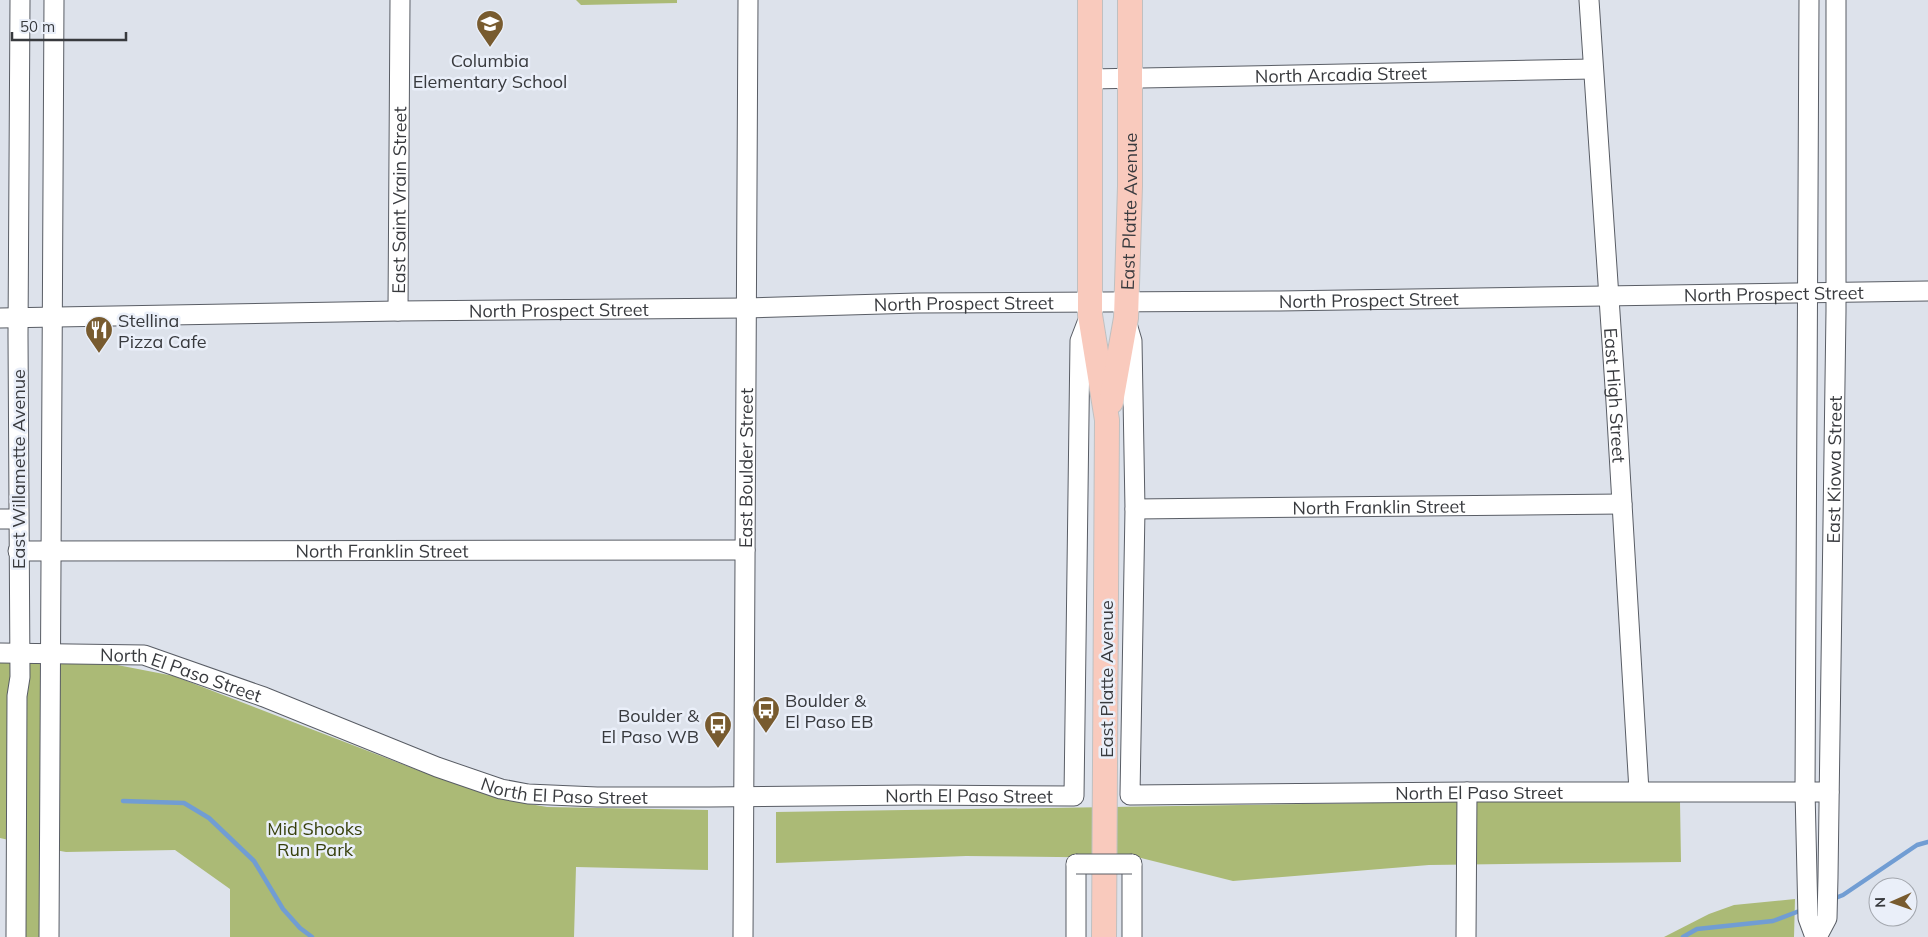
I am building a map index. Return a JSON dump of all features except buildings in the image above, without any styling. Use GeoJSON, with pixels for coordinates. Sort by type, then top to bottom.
{"type":"FeatureCollection","features":[{"type":"Feature","properties":{"kind":"main road","name":"East Platte Avenue"},"geometry":{"type":"LineString","coordinates":[[1090,0],[1090,308],[1107,420],[1104,937]]}},
{"type":"Feature","properties":{"kind":"main road","name":"East Platte Avenue"},"geometry":{"type":"LineString","coordinates":[[1107,420],[1126,309],[1130,186],[1130,0]]}},
{"type":"Feature","properties":{"kind":"street","name":"East Willamette Avenue"},"geometry":{"type":"LineString","coordinates":[[16,937],[17,696],[20,677],[18,551],[9,519],[9,318],[20,0]]}},
{"type":"Feature","properties":{"kind":"street","name":"East Willamette Avenue"},"geometry":{"type":"LineString","coordinates":[[49,937],[54,0]]}},
{"type":"Feature","properties":{"kind":"street","name":"East Saint Vrain Street"},"geometry":{"type":"LineString","coordinates":[[398,311],[400,0]]}},
{"type":"Feature","properties":{"kind":"street","name":"East Boulder Street"},"geometry":{"type":"LineString","coordinates":[[743,937],[748,0]]}},
{"type":"Feature","properties":{"kind":"street","name":"East High Street"},"geometry":{"type":"LineString","coordinates":[[1589,0],[1639,791]]}},
{"type":"Feature","properties":{"kind":"street","name":"East Kiowa Street"},"geometry":{"type":"LineString","coordinates":[[1809,0],[1804,791],[1808,918],[1816,937]]}},
{"type":"Feature","properties":{"kind":"street","name":"East Kiowa Street"},"geometry":{"type":"LineString","coordinates":[[1816,937],[1827,918],[1828,878],[1836,292],[1836,0]]}},
{"type":"Feature","properties":{"kind":"street","name":"North Arcadia Street"},"geometry":{"type":"LineString","coordinates":[[1090,79],[1593,69]]}},
{"type":"Feature","properties":{"kind":"street","name":"North Prospect Street"},"geometry":{"type":"LineString","coordinates":[[9,318],[398,311],[746,308],[908,303],[1126,309],[1928,291]]}},
{"type":"Feature","properties":{"kind":"street","name":"North El Paso Street"},"geometry":{"type":"LineString","coordinates":[[50,653],[144,655],[264,697],[437,767],[501,789],[528,794],[597,797],[1074,796],[1080,341],[1090,308]]}},
{"type":"Feature","properties":{"kind":"street"},"geometry":{"type":"LineString","coordinates":[[1126,309],[1132,341],[1135,509]]}},
{"type":"Feature","properties":{"kind":"street","name":"North Franklin Street"},"geometry":{"type":"LineString","coordinates":[[1135,509],[1622,504]]}},
{"type":"Feature","properties":{"kind":"street","name":"North El Paso Street"},"geometry":{"type":"LineString","coordinates":[[1135,509],[1130,795],[1639,791],[1829,792]]}},
{"type":"Feature","properties":{"kind":"street","name":"North Franklin Street"},"geometry":{"type":"LineString","coordinates":[[18,551],[745,550]]}},
{"type":"Feature","properties":{"kind":"street"},"geometry":{"type":"LineString","coordinates":[[0,653],[50,653]]}},
{"type":"Feature","properties":{"kind":"street"},"geometry":{"type":"LineString","coordinates":[[1466,937],[1468,792]]}},
{"type":"Feature","properties":{"kind":"street"},"geometry":{"type":"LineString","coordinates":[[1076,937],[1076,864],[1132,864],[1132,937]]}},
{"type":"Feature","properties":{"kind":"green space"},"geometry":{"type":"Polygon","coordinates":[[[576,0],[677,0],[677,3],[581,5],[576,0]]]}},
{"type":"Feature","properties":{"kind":"green space","name":"Mid Shooks Run Park"},"geometry":{"type":"Polygon","coordinates":[[[0,661],[112,664],[174,676],[420,771],[501,799],[547,807],[708,810],[708,870],[576,867],[574,937],[230,937],[230,889],[175,850],[66,852],[44,848],[44,937],[22,937],[22,843],[0,838],[0,661]]]}},
{"type":"Feature","properties":{"kind":"green space"},"geometry":{"type":"Polygon","coordinates":[[[1443,802],[1680,802],[1681,862],[1429,865],[1233,881],[1141,858],[966,856],[776,863],[776,812],[1443,802]]]}},
{"type":"Feature","properties":{"kind":"green space"},"geometry":{"type":"Polygon","coordinates":[[[1795,899],[1794,937],[1664,937],[1709,914],[1734,905],[1795,899]]]}},
{"type":"Feature","properties":{"kind":"waterway"},"geometry":{"type":"LineString","coordinates":[[123,801],[184,803],[209,818],[254,861],[283,909],[300,928],[312,937]]}},
{"type":"Feature","properties":{"kind":"waterway"},"geometry":{"type":"LineString","coordinates":[[1833,899],[1843,895],[1917,845],[1928,842]]}},
{"type":"Feature","properties":{"kind":"waterway"},"geometry":{"type":"LineString","coordinates":[[1683,937],[1697,929],[1773,921],[1802,910]]}},
{"type":"Feature","properties":{"kind":"place","name":"Columbia Elementary School"},"geometry":{"type":"Point","coordinates":[490,48]}},
{"type":"Feature","properties":{"kind":"place","name":"Stellina Pizza Cafe"},"geometry":{"type":"Point","coordinates":[99,354]}},
{"type":"Feature","properties":{"kind":"place","name":"Boulder & El Paso EB"},"geometry":{"type":"Point","coordinates":[766,734]}},
{"type":"Feature","properties":{"kind":"place","name":"Boulder & El Paso WB"},"geometry":{"type":"Point","coordinates":[718,749]}}]}
